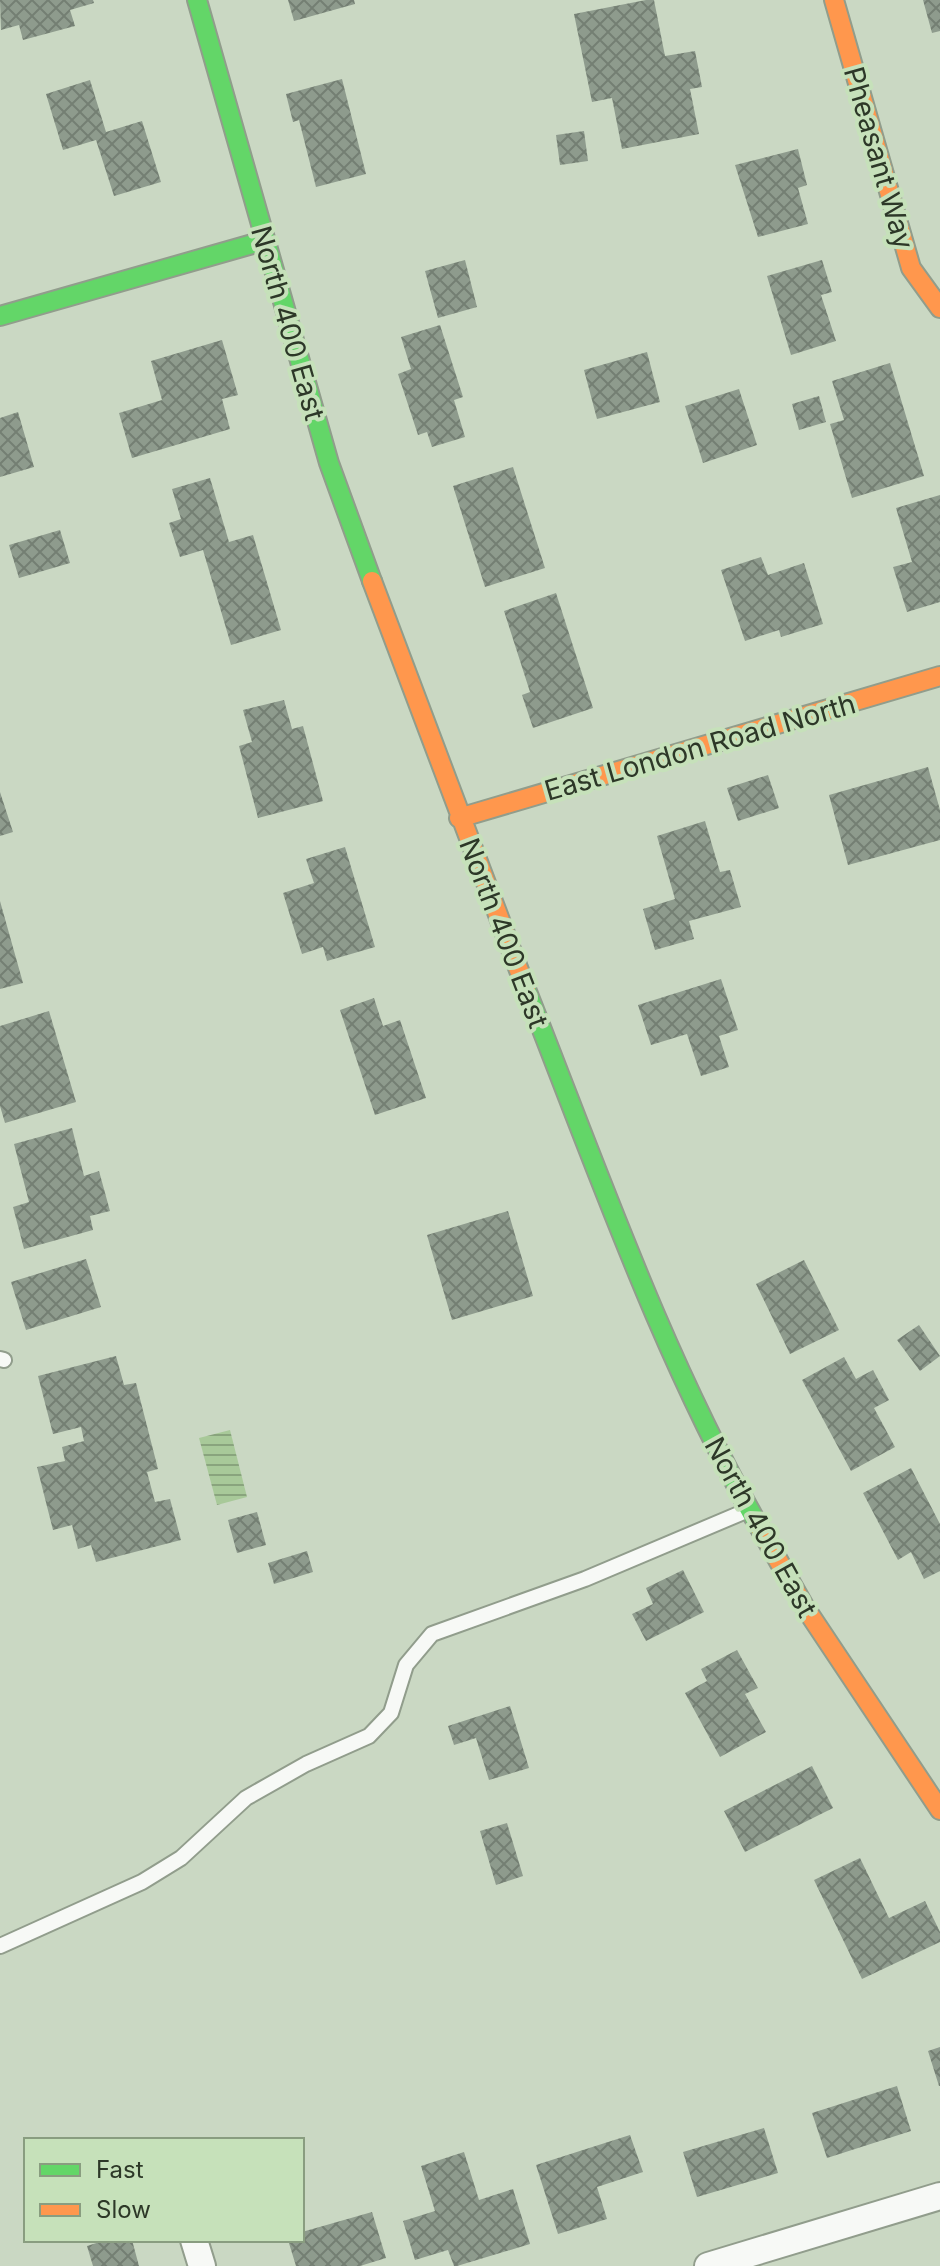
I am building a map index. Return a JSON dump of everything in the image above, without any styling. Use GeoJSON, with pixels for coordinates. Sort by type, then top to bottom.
{"type":"FeatureCollection","features":[{"type":"Feature","properties":{"kind":"street","name":"North 400 East"},"geometry":{"type":"LineString","coordinates":[[197,0],[263,241],[329,463],[459,818],[642,1285],[717,1454],[804,1606],[940,1809]]}},
{"type":"Feature","properties":{"kind":"street","name":"Pheasant Way"},"geometry":{"type":"LineString","coordinates":[[834,0],[911,268],[940,308]]}},
{"type":"Feature","properties":{"kind":"street"},"geometry":{"type":"LineString","coordinates":[[0,316],[263,241]]}},
{"type":"Feature","properties":{"kind":"street","name":"East London Road North"},"geometry":{"type":"LineString","coordinates":[[459,818],[940,676]]}},
{"type":"Feature","properties":{"kind":"street"},"geometry":{"type":"LineString","coordinates":[[708,2266],[940,2196]]}},
{"type":"Feature","properties":{"kind":"street"},"geometry":{"type":"LineString","coordinates":[[195,2242],[202,2266]]}},
{"type":"Feature","properties":{"kind":"lane"},"geometry":{"type":"LineString","coordinates":[[0,1946],[142,1882],[181,1858],[246,1798],[306,1764],[369,1736],[391,1713],[406,1665],[432,1634],[585,1579],[749,1509]]}},
{"type":"Feature","properties":{"kind":"shaded area"},"geometry":{"type":"Polygon","coordinates":[[[230,1430],[247,1497],[217,1505],[199,1438],[230,1430]]]}},
{"type":"Feature","properties":{"kind":"building"},"geometry":{"type":"Polygon","coordinates":[[[0,0],[93,0],[94,3],[70,10],[75,26],[23,40],[19,25],[1,30],[0,0]]]}},
{"type":"Feature","properties":{"kind":"building"},"geometry":{"type":"Polygon","coordinates":[[[288,0],[354,0],[355,4],[294,21],[288,0]]]}},
{"type":"Feature","properties":{"kind":"building"},"geometry":{"type":"Polygon","coordinates":[[[654,0],[665,56],[695,51],[702,87],[690,89],[699,134],[622,149],[612,98],[592,102],[574,14],[654,0]]]}},
{"type":"Feature","properties":{"kind":"building"},"geometry":{"type":"Polygon","coordinates":[[[923,0],[940,0],[940,31],[932,33],[923,0]]]}},
{"type":"Feature","properties":{"kind":"building"},"geometry":{"type":"Polygon","coordinates":[[[342,79],[366,174],[316,187],[299,120],[293,122],[286,94],[342,79]]]}},
{"type":"Feature","properties":{"kind":"building"},"geometry":{"type":"Polygon","coordinates":[[[90,80],[106,132],[142,121],[161,182],[114,196],[96,140],[63,150],[46,94],[90,80]]]}},
{"type":"Feature","properties":{"kind":"building"},"geometry":{"type":"Polygon","coordinates":[[[584,131],[588,161],[560,165],[556,135],[584,131]]]}},
{"type":"Feature","properties":{"kind":"building"},"geometry":{"type":"Polygon","coordinates":[[[798,149],[807,185],[798,188],[808,224],[758,237],[735,165],[798,149]]]}},
{"type":"Feature","properties":{"kind":"building"},"geometry":{"type":"Polygon","coordinates":[[[465,260],[477,307],[438,318],[425,271],[465,260]]]}},
{"type":"Feature","properties":{"kind":"building"},"geometry":{"type":"Polygon","coordinates":[[[822,260],[832,292],[821,295],[836,341],[791,355],[767,276],[822,260]]]}},
{"type":"Feature","properties":{"kind":"building"},"geometry":{"type":"Polygon","coordinates":[[[440,325],[463,397],[454,400],[465,437],[432,447],[427,432],[418,435],[398,374],[411,369],[401,337],[440,325]]]}},
{"type":"Feature","properties":{"kind":"building"},"geometry":{"type":"Polygon","coordinates":[[[222,340],[238,395],[222,399],[230,429],[132,458],[119,413],[162,400],[151,361],[222,340]]]}},
{"type":"Feature","properties":{"kind":"building"},"geometry":{"type":"Polygon","coordinates":[[[647,352],[660,402],[597,419],[584,370],[647,352]]]}},
{"type":"Feature","properties":{"kind":"building"},"geometry":{"type":"Polygon","coordinates":[[[890,363],[924,476],[852,498],[830,424],[844,420],[832,381],[890,363]]]}},
{"type":"Feature","properties":{"kind":"building"},"geometry":{"type":"Polygon","coordinates":[[[739,389],[757,445],[703,463],[685,406],[739,389]]]}},
{"type":"Feature","properties":{"kind":"building"},"geometry":{"type":"Polygon","coordinates":[[[819,396],[826,422],[799,430],[792,404],[819,396]]]}},
{"type":"Feature","properties":{"kind":"building"},"geometry":{"type":"Polygon","coordinates":[[[18,412],[34,467],[0,477],[0,418],[18,412]]]}},
{"type":"Feature","properties":{"kind":"building"},"geometry":{"type":"Polygon","coordinates":[[[513,467],[545,568],[485,587],[453,486],[513,467]]]}},
{"type":"Feature","properties":{"kind":"building"},"geometry":{"type":"Polygon","coordinates":[[[210,478],[229,542],[253,535],[281,630],[231,645],[203,550],[180,557],[169,523],[181,519],[172,489],[210,478]]]}},
{"type":"Feature","properties":{"kind":"building"},"geometry":{"type":"Polygon","coordinates":[[[940,495],[940,602],[907,612],[893,567],[912,562],[896,508],[940,495]]]}},
{"type":"Feature","properties":{"kind":"building"},"geometry":{"type":"Polygon","coordinates":[[[60,530],[70,563],[19,578],[9,545],[60,530]]]}},
{"type":"Feature","properties":{"kind":"building"},"geometry":{"type":"Polygon","coordinates":[[[761,557],[768,575],[804,563],[823,624],[781,637],[779,630],[745,641],[721,570],[761,557]]]}},
{"type":"Feature","properties":{"kind":"building"},"geometry":{"type":"Polygon","coordinates":[[[556,593],[593,708],[533,728],[522,695],[530,692],[504,611],[556,593]]]}},
{"type":"Feature","properties":{"kind":"building"},"geometry":{"type":"Polygon","coordinates":[[[284,700],[292,729],[303,726],[323,801],[258,818],[239,746],[252,742],[243,710],[284,700]]]}},
{"type":"Feature","properties":{"kind":"building"},"geometry":{"type":"Polygon","coordinates":[[[928,767],[940,810],[940,840],[848,865],[829,795],[928,767]]]}},
{"type":"Feature","properties":{"kind":"building"},"geometry":{"type":"Polygon","coordinates":[[[768,775],[779,808],[738,821],[727,788],[768,775]]]}},
{"type":"Feature","properties":{"kind":"building"},"geometry":{"type":"Polygon","coordinates":[[[0,792],[13,832],[0,836],[0,792]]]}},
{"type":"Feature","properties":{"kind":"building"},"geometry":{"type":"Polygon","coordinates":[[[705,821],[720,872],[730,870],[741,907],[689,921],[694,939],[655,950],[643,909],[675,899],[657,836],[705,821]]]}},
{"type":"Feature","properties":{"kind":"building"},"geometry":{"type":"Polygon","coordinates":[[[345,847],[375,947],[327,961],[323,947],[302,954],[283,893],[314,883],[306,859],[345,847]]]}},
{"type":"Feature","properties":{"kind":"building"},"geometry":{"type":"Polygon","coordinates":[[[0,901],[23,983],[0,989],[0,901]]]}},
{"type":"Feature","properties":{"kind":"building"},"geometry":{"type":"Polygon","coordinates":[[[721,979],[738,1030],[719,1036],[729,1067],[701,1076],[687,1034],[651,1045],[638,1005],[721,979]]]}},
{"type":"Feature","properties":{"kind":"building"},"geometry":{"type":"Polygon","coordinates":[[[374,998],[383,1026],[400,1020],[426,1098],[375,1115],[340,1010],[374,998]]]}},
{"type":"Feature","properties":{"kind":"building"},"geometry":{"type":"Polygon","coordinates":[[[49,1011],[76,1102],[5,1123],[0,1106],[0,1026],[49,1011]]]}},
{"type":"Feature","properties":{"kind":"building"},"geometry":{"type":"Polygon","coordinates":[[[72,1128],[84,1176],[99,1171],[110,1211],[90,1216],[93,1230],[24,1249],[13,1207],[29,1202],[14,1144],[72,1128]]]}},
{"type":"Feature","properties":{"kind":"building"},"geometry":{"type":"Polygon","coordinates":[[[508,1211],[533,1296],[452,1320],[427,1235],[508,1211]]]}},
{"type":"Feature","properties":{"kind":"building"},"geometry":{"type":"Polygon","coordinates":[[[86,1259],[101,1307],[26,1330],[11,1282],[86,1259]]]}},
{"type":"Feature","properties":{"kind":"building"},"geometry":{"type":"Polygon","coordinates":[[[804,1260],[839,1330],[790,1354],[756,1284],[804,1260]]]}},
{"type":"Feature","properties":{"kind":"building"},"geometry":{"type":"Polygon","coordinates":[[[919,1325],[940,1356],[920,1371],[897,1340],[919,1325]]]}},
{"type":"Feature","properties":{"kind":"building"},"geometry":{"type":"Polygon","coordinates":[[[116,1356],[124,1385],[136,1383],[158,1469],[147,1472],[155,1502],[170,1499],[181,1540],[96,1562],[91,1545],[78,1549],[72,1525],[53,1530],[37,1467],[65,1461],[62,1447],[84,1441],[81,1427],[53,1434],[38,1376],[116,1356]]]}},
{"type":"Feature","properties":{"kind":"building"},"geometry":{"type":"Polygon","coordinates":[[[844,1357],[856,1379],[873,1370],[889,1400],[874,1408],[895,1447],[851,1471],[802,1380],[844,1357]]]}},
{"type":"Feature","properties":{"kind":"building"},"geometry":{"type":"Polygon","coordinates":[[[911,1468],[940,1524],[940,1571],[924,1579],[911,1552],[898,1560],[863,1493],[911,1468]]]}},
{"type":"Feature","properties":{"kind":"building"},"geometry":{"type":"Polygon","coordinates":[[[257,1512],[266,1545],[237,1553],[228,1520],[257,1512]]]}},
{"type":"Feature","properties":{"kind":"building"},"geometry":{"type":"Polygon","coordinates":[[[307,1551],[313,1572],[274,1584],[268,1563],[307,1551]]]}},
{"type":"Feature","properties":{"kind":"building"},"geometry":{"type":"Polygon","coordinates":[[[683,1570],[704,1612],[646,1641],[632,1614],[653,1604],[646,1588],[683,1570]]]}},
{"type":"Feature","properties":{"kind":"building"},"geometry":{"type":"Polygon","coordinates":[[[737,1650],[758,1688],[745,1694],[766,1732],[720,1757],[685,1693],[707,1681],[701,1669],[737,1650]]]}},
{"type":"Feature","properties":{"kind":"building"},"geometry":{"type":"Polygon","coordinates":[[[510,1706],[529,1768],[489,1780],[476,1738],[454,1745],[448,1726],[510,1706]]]}},
{"type":"Feature","properties":{"kind":"building"},"geometry":{"type":"Polygon","coordinates":[[[812,1766],[833,1808],[745,1852],[724,1811],[812,1766]]]}},
{"type":"Feature","properties":{"kind":"building"},"geometry":{"type":"Polygon","coordinates":[[[507,1823],[523,1876],[496,1885],[480,1831],[507,1823]]]}},
{"type":"Feature","properties":{"kind":"building"},"geometry":{"type":"Polygon","coordinates":[[[860,1858],[889,1918],[925,1901],[940,1932],[940,1942],[862,1979],[814,1880],[860,1858]]]}},
{"type":"Feature","properties":{"kind":"building"},"geometry":{"type":"Polygon","coordinates":[[[940,2047],[940,2086],[939,2086],[928,2051],[940,2047]]]}},
{"type":"Feature","properties":{"kind":"building"},"geometry":{"type":"Polygon","coordinates":[[[897,2086],[911,2131],[827,2158],[812,2113],[897,2086]]]}},
{"type":"Feature","properties":{"kind":"building"},"geometry":{"type":"Polygon","coordinates":[[[764,2128],[778,2173],[697,2197],[683,2152],[764,2128]]]}},
{"type":"Feature","properties":{"kind":"building"},"geometry":{"type":"Polygon","coordinates":[[[630,2135],[643,2172],[597,2187],[607,2219],[558,2234],[536,2165],[630,2135]]]}},
{"type":"Feature","properties":{"kind":"building"},"geometry":{"type":"Polygon","coordinates":[[[464,2152],[479,2200],[513,2189],[530,2244],[457,2266],[454,2266],[448,2250],[415,2260],[403,2221],[435,2211],[421,2166],[464,2152]]]}},
{"type":"Feature","properties":{"kind":"building"},"geometry":{"type":"Polygon","coordinates":[[[372,2212],[386,2258],[360,2266],[296,2266],[289,2242],[304,2242],[304,2231],[372,2212]]]}},
{"type":"Feature","properties":{"kind":"building"},"geometry":{"type":"Polygon","coordinates":[[[100,2242],[133,2242],[139,2266],[93,2266],[87,2246],[100,2242]]]}},
{"type":"Feature","properties":{"kind":"traffic: fast"},"geometry":{"type":"LineString","coordinates":[[197,0],[329,463],[372,581]]}},
{"type":"Feature","properties":{"kind":"traffic: fast"},"geometry":{"type":"LineString","coordinates":[[0,316],[263,241]]}},
{"type":"Feature","properties":{"kind":"traffic: fast"},"geometry":{"type":"LineString","coordinates":[[526,989],[663,1332],[693,1399],[761,1530]]}},
{"type":"Feature","properties":{"kind":"traffic: slow"},"geometry":{"type":"LineString","coordinates":[[834,0],[911,268],[940,308]]}},
{"type":"Feature","properties":{"kind":"traffic: slow"},"geometry":{"type":"LineString","coordinates":[[372,581],[526,989]]}},
{"type":"Feature","properties":{"kind":"traffic: slow"},"geometry":{"type":"LineString","coordinates":[[459,818],[940,676]]}},
{"type":"Feature","properties":{"kind":"traffic: slow"},"geometry":{"type":"LineString","coordinates":[[761,1530],[804,1606],[940,1810]]}}]}
